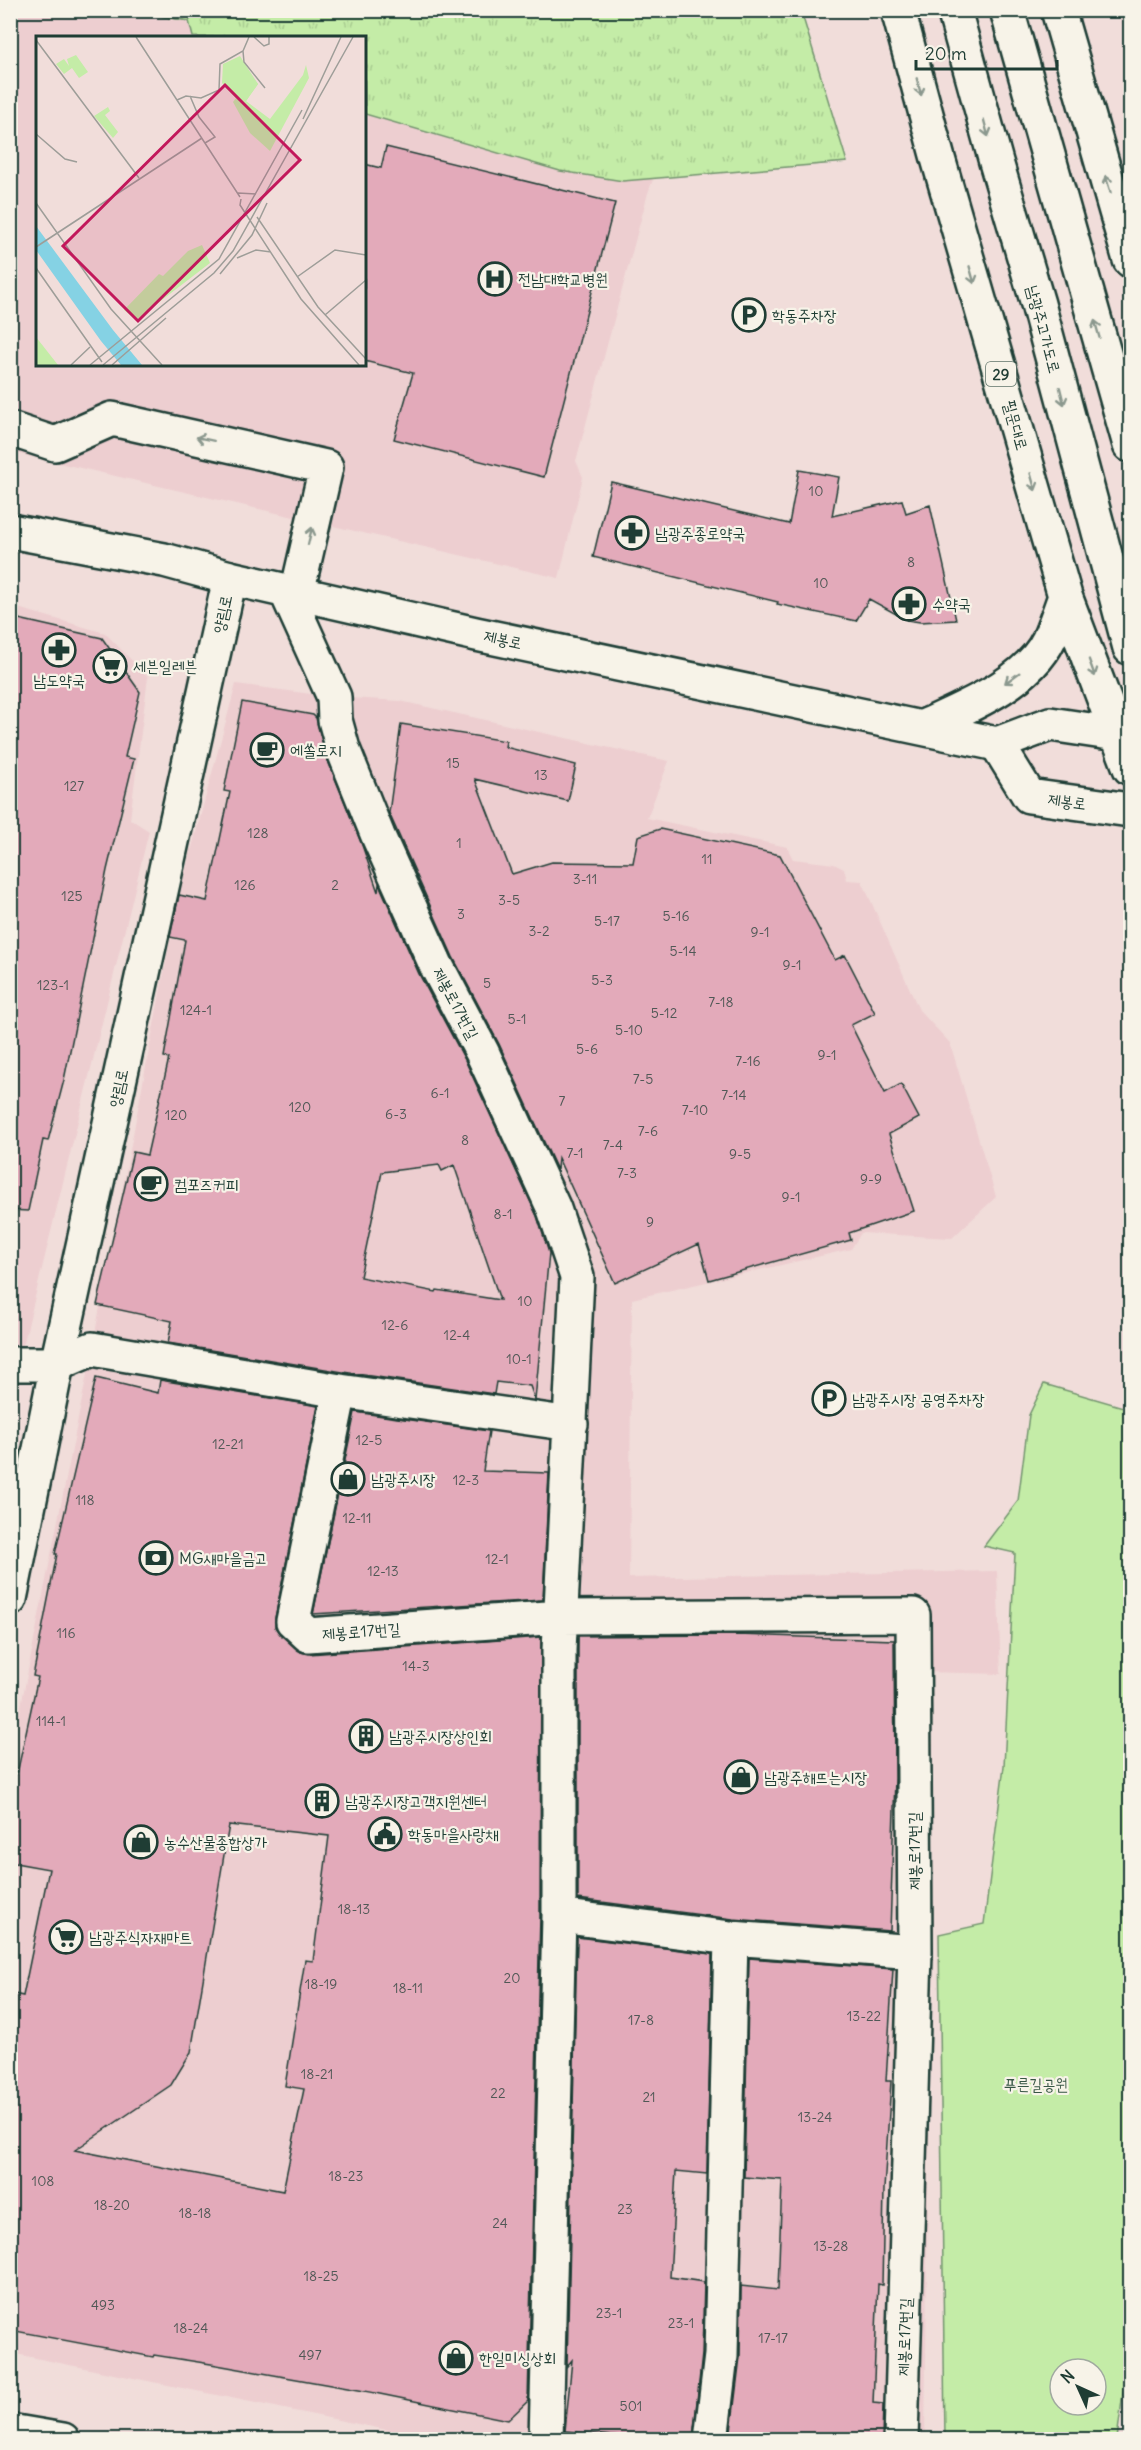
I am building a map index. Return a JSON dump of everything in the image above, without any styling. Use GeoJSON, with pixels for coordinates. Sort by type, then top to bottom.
{"type":"FeatureCollection","features":[{"type":"Feature","properties":{"kind":"street","name":"필문대로"},"geometry":{"type":"LineString","coordinates":[[898,10],[937,155],[1065,596],[1123,734],[1131,768]]}},
{"type":"Feature","properties":{"kind":"street","name":"남광주고가도로"},"geometry":{"type":"LineString","coordinates":[[954,10],[1038,304],[1131,648]]}},
{"type":"Feature","properties":{"kind":"street"},"geometry":{"type":"LineString","coordinates":[[1007,10],[1131,446]]}},
{"type":"Feature","properties":{"kind":"street"},"geometry":{"type":"LineString","coordinates":[[1058,10],[1131,260]]}},
{"type":"Feature","properties":{"kind":"street"},"geometry":{"type":"LineString","coordinates":[[10,429],[55,444],[112,419],[326,467],[292,592]]}},
{"type":"Feature","properties":{"kind":"street","name":"제봉로"},"geometry":{"type":"LineString","coordinates":[[10,531],[164,560],[230,578],[751,694],[923,727],[997,744],[1029,796],[1131,810]]}},
{"type":"Feature","properties":{"kind":"street","name":"양림로"},"geometry":{"type":"LineString","coordinates":[[10,1599],[57,1364],[230,578]]}},
{"type":"Feature","properties":{"kind":"street","name":"제봉로17번길"},"geometry":{"type":"LineString","coordinates":[[292,592],[334,697],[335,720],[343,749],[378,836],[436,965],[488,1064],[554,1209],[577,1276],[561,1617],[559,1916],[546,2439]]}},
{"type":"Feature","properties":{"kind":"street"},"geometry":{"type":"LineString","coordinates":[[923,727],[984,698],[1028,667],[1048,641],[1065,596]]}},
{"type":"Feature","properties":{"kind":"street"},"geometry":{"type":"LineString","coordinates":[[997,744],[1050,724],[1123,734]]}},
{"type":"Feature","properties":{"kind":"street"},"geometry":{"type":"LineString","coordinates":[[10,1364],[57,1364],[92,1349],[340,1391],[571,1424]]}},
{"type":"Feature","properties":{"kind":"street","name":"제봉로17번길"},"geometry":{"type":"LineString","coordinates":[[340,1391],[293,1621],[308,1635],[561,1617],[913,1615],[915,1952],[901,2439]]}},
{"type":"Feature","properties":{"kind":"street"},"geometry":{"type":"LineString","coordinates":[[559,1916],[731,1938],[915,1952]]}},
{"type":"Feature","properties":{"kind":"street"},"geometry":{"type":"LineString","coordinates":[[711,2439],[721,2355],[731,1938]]}},
{"type":"Feature","properties":{"kind":"street"},"geometry":{"type":"LineString","coordinates":[[10,2431],[63,2439]]}},
{"type":"Feature","properties":{"kind":"shaded area","name":"전남대학교병원"},"geometry":{"type":"Polygon","coordinates":[[[11,11],[714,11],[648,193],[576,461],[583,477],[559,578],[11,452],[11,11]]]}},
{"type":"Feature","properties":{"kind":"shaded area"},"geometry":{"type":"Polygon","coordinates":[[[1120,11],[1130,11],[1130,51],[1120,16],[1120,11]]]}},
{"type":"Feature","properties":{"kind":"shaded area"},"geometry":{"type":"Polygon","coordinates":[[[11,606],[105,633],[148,677],[130,819],[149,831],[11,1395],[11,606]]]}},
{"type":"Feature","properties":{"kind":"shaded area","name":"남광주시장"},"geometry":{"type":"Polygon","coordinates":[[[236,684],[334,697],[400,701],[669,761],[647,818],[787,847],[793,859],[834,864],[844,869],[847,880],[862,881],[919,1010],[950,1043],[996,1197],[952,1238],[861,1233],[851,1249],[632,1299],[629,1578],[997,1571],[1001,1674],[924,1672],[931,1925],[925,2439],[431,2439],[11,2353],[11,1756],[178,899],[236,684]]]}},
{"type":"Feature","properties":{"kind":"green space"},"geometry":{"type":"Polygon","coordinates":[[[196,10],[189,21],[130,11],[196,10]]]}},
{"type":"Feature","properties":{"kind":"green space"},"geometry":{"type":"Polygon","coordinates":[[[130,11],[801,11],[847,162],[623,181],[560,171],[366,114],[366,36],[193,36],[189,21],[130,11]]]}},
{"type":"Feature","properties":{"kind":"green space","name":"푸른길공원"},"geometry":{"type":"Polygon","coordinates":[[[1044,1384],[1130,1409],[1130,2338],[1117,2439],[945,2439],[939,1934],[984,1924],[1004,1766],[1015,1553],[984,1546],[1018,1501],[1029,1415],[1044,1384]]]}},
{"type":"Feature","properties":{"kind":"building"},"geometry":{"type":"Polygon","coordinates":[[[386,147],[615,203],[544,477],[394,439],[413,373],[366,361],[366,164],[381,168],[386,147]]]}},
{"type":"Feature","properties":{"kind":"building"},"geometry":{"type":"Polygon","coordinates":[[[799,470],[839,477],[832,516],[902,500],[906,513],[930,505],[956,620],[920,622],[907,620],[869,599],[856,621],[777,604],[778,602],[593,557],[611,482],[789,524],[799,470]]]}},
{"type":"Feature","properties":{"kind":"building"},"geometry":{"type":"Polygon","coordinates":[[[10,617],[102,638],[140,692],[125,757],[134,759],[107,870],[64,1080],[48,1141],[43,1140],[28,1211],[10,1210],[10,617]]]}},
{"type":"Feature","properties":{"kind":"building"},"geometry":{"type":"Polygon","coordinates":[[[242,702],[313,715],[316,718],[326,756],[362,845],[378,892],[379,884],[419,974],[465,1060],[537,1216],[549,1253],[535,1400],[530,1386],[496,1382],[494,1394],[168,1343],[172,1321],[97,1305],[133,1152],[147,1155],[169,1058],[164,1057],[185,940],[170,937],[179,895],[207,901],[230,792],[224,791],[242,702]],[[439,1165],[382,1172],[360,1277],[436,1292],[437,1290],[500,1300],[454,1165],[442,1171],[439,1165]]]}},
{"type":"Feature","properties":{"kind":"building"},"geometry":{"type":"Polygon","coordinates":[[[401,724],[506,741],[505,747],[576,765],[568,801],[475,779],[512,874],[552,862],[633,863],[638,836],[660,829],[780,855],[835,960],[845,955],[875,1013],[851,1025],[885,1093],[901,1084],[919,1118],[889,1134],[914,1211],[849,1233],[851,1240],[709,1280],[699,1244],[615,1283],[558,1158],[557,1170],[499,1044],[453,957],[389,813],[401,724]]]}},
{"type":"Feature","properties":{"kind":"building"},"geometry":{"type":"Polygon","coordinates":[[[96,1378],[158,1393],[160,1380],[318,1406],[275,1618],[275,1627],[280,1634],[301,1652],[309,1654],[541,1637],[540,1916],[528,2401],[508,2420],[370,2392],[211,2364],[154,2355],[153,2357],[10,2330],[10,1993],[23,1996],[49,1869],[10,1862],[10,1773],[17,1774],[38,1677],[33,1676],[57,1554],[55,1554],[96,1378]],[[229,1825],[191,2052],[171,2085],[75,2150],[283,2191],[304,2089],[285,2086],[305,1960],[313,1961],[329,1836],[229,1825]]]}},
{"type":"Feature","properties":{"kind":"building"},"geometry":{"type":"Polygon","coordinates":[[[355,1412],[489,1431],[483,1471],[549,1473],[543,1600],[313,1614],[355,1412]]]}},
{"type":"Feature","properties":{"kind":"building","name":"남광주해뜨는시장"},"geometry":{"type":"Polygon","coordinates":[[[736,1635],[894,1640],[895,1778],[890,1931],[733,1919],[578,1899],[578,1636],[736,1635]]]}},
{"type":"Feature","properties":{"kind":"building"},"geometry":{"type":"Polygon","coordinates":[[[577,1937],[712,1954],[707,2174],[676,2171],[670,2277],[704,2282],[702,2354],[693,2439],[641,2439],[565,2431],[572,2360],[567,2366],[577,1937]]]}},
{"type":"Feature","properties":{"kind":"building"},"geometry":{"type":"Polygon","coordinates":[[[749,1958],[893,1969],[886,2081],[891,2081],[884,2189],[882,2285],[878,2284],[873,2403],[883,2404],[882,2439],[730,2439],[740,2357],[741,2286],[778,2290],[782,2180],[744,2177],[749,1958]]]}},
{"type":"Feature","properties":{"kind":"place","name":"전남대학교병원"},"geometry":{"type":"Point","coordinates":[495,279]}},
{"type":"Feature","properties":{"kind":"place","name":"학동주차장"},"geometry":{"type":"Point","coordinates":[749,315]}},
{"type":"Feature","properties":{"kind":"place","name":"남광주종로약국"},"geometry":{"type":"Point","coordinates":[632,533]}},
{"type":"Feature","properties":{"kind":"place","name":"수약국"},"geometry":{"type":"Point","coordinates":[909,604]}},
{"type":"Feature","properties":{"kind":"place","name":"남도약국"},"geometry":{"type":"Point","coordinates":[59,650]}},
{"type":"Feature","properties":{"kind":"place","name":"세븐일레븐"},"geometry":{"type":"Point","coordinates":[110,666]}},
{"type":"Feature","properties":{"kind":"place","name":"에쏠로지"},"geometry":{"type":"Point","coordinates":[267,750]}},
{"type":"Feature","properties":{"kind":"place","name":"컴포즈커피"},"geometry":{"type":"Point","coordinates":[151,1184]}},
{"type":"Feature","properties":{"kind":"place","name":"남광주시장 공영주차장"},"geometry":{"type":"Point","coordinates":[829,1399]}},
{"type":"Feature","properties":{"kind":"place","name":"남광주시장"},"geometry":{"type":"Point","coordinates":[348,1479]}},
{"type":"Feature","properties":{"kind":"place","name":"MG새마을금고"},"geometry":{"type":"Point","coordinates":[156,1558]}},
{"type":"Feature","properties":{"kind":"place","name":"남광주시장상인회"},"geometry":{"type":"Point","coordinates":[366,1736]}},
{"type":"Feature","properties":{"kind":"place","name":"남광주해뜨는시장"},"geometry":{"type":"Point","coordinates":[741,1777]}},
{"type":"Feature","properties":{"kind":"place","name":"남광주시장고객지원센터"},"geometry":{"type":"Point","coordinates":[322,1801]}},
{"type":"Feature","properties":{"kind":"place","name":"학동마을사랑채"},"geometry":{"type":"Point","coordinates":[385,1834]}},
{"type":"Feature","properties":{"kind":"place","name":"농수산물종합상가"},"geometry":{"type":"Point","coordinates":[141,1842]}},
{"type":"Feature","properties":{"kind":"place","name":"남광주식자재마트"},"geometry":{"type":"Point","coordinates":[66,1937]}},
{"type":"Feature","properties":{"kind":"place","name":"한일미싱상회"},"geometry":{"type":"Point","coordinates":[456,2358]}}]}
